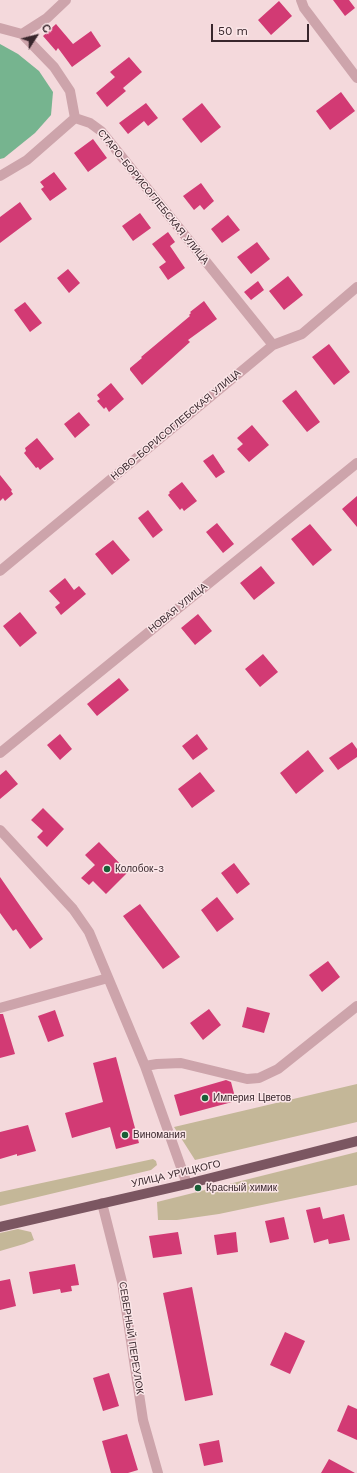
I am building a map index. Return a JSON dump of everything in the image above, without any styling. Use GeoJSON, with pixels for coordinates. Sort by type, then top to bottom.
{"type":"FeatureCollection","features":[{"type":"Feature","properties":{"kind":"main road","name":"УЛИЦА УРИЦКОГО"},"geometry":{"type":"LineString","coordinates":[[0,1227],[187,1184],[357,1141]]}},
{"type":"Feature","properties":{"kind":"street"},"geometry":{"type":"LineString","coordinates":[[22,34],[47,18],[66,0]]}},
{"type":"Feature","properties":{"kind":"street"},"geometry":{"type":"LineString","coordinates":[[301,0],[304,8],[357,78]]}},
{"type":"Feature","properties":{"kind":"street"},"geometry":{"type":"LineString","coordinates":[[0,28],[22,34],[54,67],[70,92],[75,118],[27,160],[0,176]]}},
{"type":"Feature","properties":{"kind":"street","name":"СТАРО-БОРИСОГЛЕБСКАЯ УЛИЦА"},"geometry":{"type":"LineString","coordinates":[[75,118],[90,123],[101,131],[273,344]]}},
{"type":"Feature","properties":{"kind":"street","name":"НОВО-БОРИСОГЛЕБСКАЯ УЛИЦА"},"geometry":{"type":"LineString","coordinates":[[0,570],[273,344],[302,334],[357,287]]}},
{"type":"Feature","properties":{"kind":"street","name":"НОВАЯ УЛИЦА"},"geometry":{"type":"LineString","coordinates":[[0,753],[357,462]]}},
{"type":"Feature","properties":{"kind":"street"},"geometry":{"type":"LineString","coordinates":[[0,830],[73,909],[89,932],[145,1066],[187,1184]]}},
{"type":"Feature","properties":{"kind":"street"},"geometry":{"type":"LineString","coordinates":[[0,1008],[108,978]]}},
{"type":"Feature","properties":{"kind":"street"},"geometry":{"type":"LineString","coordinates":[[145,1066],[181,1063],[246,1079],[259,1078],[278,1069],[357,1006]]}},
{"type":"Feature","properties":{"kind":"street","name":"СЕВЕРНЫЙ ПЕРЕУЛОК"},"geometry":{"type":"LineString","coordinates":[[102,1203],[122,1282],[143,1420],[158,1473]]}},
{"type":"Feature","properties":{"kind":"shaded area"},"geometry":{"type":"Polygon","coordinates":[[[0,44],[18,54],[39,71],[53,92],[51,115],[35,133],[4,158],[0,159],[0,44]]]}},
{"type":"Feature","properties":{"kind":"shaded area"},"geometry":{"type":"Polygon","coordinates":[[[357,1084],[357,1122],[195,1160],[174,1127],[357,1084]]]}},
{"type":"Feature","properties":{"kind":"shaded area"},"geometry":{"type":"Polygon","coordinates":[[[357,1152],[357,1185],[219,1214],[177,1220],[158,1220],[157,1202],[357,1152]]]}},
{"type":"Feature","properties":{"kind":"shaded area"},"geometry":{"type":"Polygon","coordinates":[[[153,1159],[156,1161],[157,1165],[151,1170],[0,1206],[0,1192],[153,1159]]]}},
{"type":"Feature","properties":{"kind":"shaded area"},"geometry":{"type":"Polygon","coordinates":[[[18,1229],[31,1232],[34,1240],[0,1251],[0,1233],[18,1229]]]}},
{"type":"Feature","properties":{"kind":"building"},"geometry":{"type":"Polygon","coordinates":[[[333,0],[349,0],[355,8],[345,16],[333,0]]]}},
{"type":"Feature","properties":{"kind":"building"},"geometry":{"type":"Polygon","coordinates":[[[279,1],[292,16],[271,35],[258,20],[279,1]]]}},
{"type":"Feature","properties":{"kind":"building"},"geometry":{"type":"Polygon","coordinates":[[[56,24],[73,44],[91,31],[101,46],[72,67],[58,48],[56,51],[43,36],[56,24]]]}},
{"type":"Feature","properties":{"kind":"building"},"geometry":{"type":"Polygon","coordinates":[[[129,57],[142,72],[123,88],[126,91],[107,107],[96,93],[115,77],[110,72],[129,57]]]}},
{"type":"Feature","properties":{"kind":"building"},"geometry":{"type":"Polygon","coordinates":[[[341,92],[355,111],[330,130],[316,111],[341,92]]]}},
{"type":"Feature","properties":{"kind":"building"},"geometry":{"type":"Polygon","coordinates":[[[146,103],[158,118],[148,126],[144,121],[128,134],[119,123],[146,103]]]}},
{"type":"Feature","properties":{"kind":"building"},"geometry":{"type":"Polygon","coordinates":[[[202,103],[221,127],[201,143],[182,119],[202,103]]]}},
{"type":"Feature","properties":{"kind":"building"},"geometry":{"type":"Polygon","coordinates":[[[93,139],[107,158],[88,172],[74,153],[93,139]]]}},
{"type":"Feature","properties":{"kind":"building"},"geometry":{"type":"Polygon","coordinates":[[[54,172],[67,189],[50,201],[41,189],[44,187],[40,182],[54,172]]]}},
{"type":"Feature","properties":{"kind":"building"},"geometry":{"type":"Polygon","coordinates":[[[201,183],[214,201],[204,210],[200,205],[194,210],[183,196],[201,183]]]}},
{"type":"Feature","properties":{"kind":"building"},"geometry":{"type":"Polygon","coordinates":[[[20,202],[32,219],[0,243],[0,217],[20,202]]]}},
{"type":"Feature","properties":{"kind":"building"},"geometry":{"type":"Polygon","coordinates":[[[140,213],[151,228],[133,241],[122,226],[140,213]]]}},
{"type":"Feature","properties":{"kind":"building"},"geometry":{"type":"Polygon","coordinates":[[[228,215],[240,230],[222,243],[211,229],[228,215]]]}},
{"type":"Feature","properties":{"kind":"building"},"geometry":{"type":"Polygon","coordinates":[[[168,232],[175,242],[170,246],[185,268],[168,280],[159,267],[166,262],[152,244],[168,232]]]}},
{"type":"Feature","properties":{"kind":"building"},"geometry":{"type":"Polygon","coordinates":[[[257,242],[270,259],[251,274],[237,257],[257,242]]]}},
{"type":"Feature","properties":{"kind":"building"},"geometry":{"type":"Polygon","coordinates":[[[68,269],[80,283],[69,293],[57,278],[68,269]]]}},
{"type":"Feature","properties":{"kind":"building"},"geometry":{"type":"Polygon","coordinates":[[[288,276],[303,295],[284,310],[269,291],[288,276]]]}},
{"type":"Feature","properties":{"kind":"building"},"geometry":{"type":"Polygon","coordinates":[[[258,281],[264,290],[251,300],[244,292],[258,281]]]}},
{"type":"Feature","properties":{"kind":"building"},"geometry":{"type":"Polygon","coordinates":[[[204,301],[217,319],[188,340],[190,342],[142,385],[130,368],[190,316],[190,312],[204,301]]]}},
{"type":"Feature","properties":{"kind":"building"},"geometry":{"type":"Polygon","coordinates":[[[25,302],[42,323],[30,332],[14,310],[25,302]]]}},
{"type":"Feature","properties":{"kind":"building"},"geometry":{"type":"Polygon","coordinates":[[[329,344],[350,372],[334,385],[312,357],[329,344]]]}},
{"type":"Feature","properties":{"kind":"building"},"geometry":{"type":"Polygon","coordinates":[[[111,383],[124,399],[109,412],[106,407],[104,409],[97,401],[100,399],[97,395],[111,383]]]}},
{"type":"Feature","properties":{"kind":"building"},"geometry":{"type":"Polygon","coordinates":[[[296,390],[320,422],[307,432],[282,401],[296,390]]]}},
{"type":"Feature","properties":{"kind":"building"},"geometry":{"type":"Polygon","coordinates":[[[79,412],[90,425],[75,438],[64,424],[79,412]]]}},
{"type":"Feature","properties":{"kind":"building"},"geometry":{"type":"Polygon","coordinates":[[[252,425],[269,445],[249,462],[237,449],[243,444],[237,438],[252,425]]]}},
{"type":"Feature","properties":{"kind":"building"},"geometry":{"type":"Polygon","coordinates":[[[37,438],[54,459],[40,470],[38,467],[36,468],[24,453],[26,451],[25,448],[37,438]]]}},
{"type":"Feature","properties":{"kind":"building"},"geometry":{"type":"Polygon","coordinates":[[[213,454],[225,472],[216,478],[203,461],[213,454]]]}},
{"type":"Feature","properties":{"kind":"building"},"geometry":{"type":"Polygon","coordinates":[[[0,475],[12,490],[11,491],[13,494],[5,501],[3,498],[0,501],[0,475]]]}},
{"type":"Feature","properties":{"kind":"building"},"geometry":{"type":"Polygon","coordinates":[[[182,482],[197,501],[184,511],[182,508],[180,510],[168,495],[170,493],[169,492],[182,482]]]}},
{"type":"Feature","properties":{"kind":"building"},"geometry":{"type":"Polygon","coordinates":[[[357,496],[357,527],[342,509],[357,496]]]}},
{"type":"Feature","properties":{"kind":"building"},"geometry":{"type":"Polygon","coordinates":[[[148,510],[163,530],[153,538],[138,518],[148,510]]]}},
{"type":"Feature","properties":{"kind":"building"},"geometry":{"type":"Polygon","coordinates":[[[217,523],[234,544],[223,553],[206,532],[217,523]]]}},
{"type":"Feature","properties":{"kind":"building"},"geometry":{"type":"Polygon","coordinates":[[[310,524],[332,550],[313,566],[291,539],[310,524]]]}},
{"type":"Feature","properties":{"kind":"building"},"geometry":{"type":"Polygon","coordinates":[[[113,540],[130,560],[112,575],[95,554],[113,540]]]}},
{"type":"Feature","properties":{"kind":"building"},"geometry":{"type":"Polygon","coordinates":[[[261,566],[275,583],[254,600],[240,583],[261,566]]]}},
{"type":"Feature","properties":{"kind":"building"},"geometry":{"type":"Polygon","coordinates":[[[65,578],[74,590],[79,586],[86,594],[61,615],[55,607],[60,603],[49,591],[65,578]]]}},
{"type":"Feature","properties":{"kind":"building"},"geometry":{"type":"Polygon","coordinates":[[[20,612],[37,633],[20,647],[3,626],[20,612]]]}},
{"type":"Feature","properties":{"kind":"building"},"geometry":{"type":"Polygon","coordinates":[[[198,614],[212,631],[195,645],[181,628],[198,614]]]}},
{"type":"Feature","properties":{"kind":"building"},"geometry":{"type":"Polygon","coordinates":[[[263,654],[278,672],[260,687],[245,669],[263,654]]]}},
{"type":"Feature","properties":{"kind":"building"},"geometry":{"type":"Polygon","coordinates":[[[119,678],[129,690],[97,716],[87,704],[119,678]]]}},
{"type":"Feature","properties":{"kind":"building"},"geometry":{"type":"Polygon","coordinates":[[[60,734],[72,749],[60,760],[47,745],[60,734]]]}},
{"type":"Feature","properties":{"kind":"building"},"geometry":{"type":"Polygon","coordinates":[[[197,734],[208,749],[193,760],[182,746],[197,734]]]}},
{"type":"Feature","properties":{"kind":"building"},"geometry":{"type":"Polygon","coordinates":[[[352,742],[357,749],[357,757],[338,770],[329,758],[352,742]]]}},
{"type":"Feature","properties":{"kind":"building"},"geometry":{"type":"Polygon","coordinates":[[[308,750],[324,771],[296,794],[280,773],[308,750]]]}},
{"type":"Feature","properties":{"kind":"building"},"geometry":{"type":"Polygon","coordinates":[[[6,770],[18,784],[0,799],[0,775],[6,770]]]}},
{"type":"Feature","properties":{"kind":"building"},"geometry":{"type":"Polygon","coordinates":[[[200,772],[215,791],[192,808],[178,789],[200,772]]]}},
{"type":"Feature","properties":{"kind":"building"},"geometry":{"type":"Polygon","coordinates":[[[43,808],[64,829],[47,847],[37,837],[43,831],[31,820],[43,808]]]}},
{"type":"Feature","properties":{"kind":"building","name":"Колобок-3"},"geometry":{"type":"Polygon","coordinates":[[[99,842],[128,872],[106,894],[93,881],[89,885],[81,878],[95,865],[85,855],[99,842]]]}},
{"type":"Feature","properties":{"kind":"building"},"geometry":{"type":"Polygon","coordinates":[[[234,863],[250,884],[237,894],[221,873],[234,863]]]}},
{"type":"Feature","properties":{"kind":"building"},"geometry":{"type":"Polygon","coordinates":[[[0,877],[43,939],[30,949],[16,929],[13,931],[0,913],[0,877]]]}},
{"type":"Feature","properties":{"kind":"building"},"geometry":{"type":"Polygon","coordinates":[[[217,897],[234,919],[217,932],[201,910],[217,897]]]}},
{"type":"Feature","properties":{"kind":"building"},"geometry":{"type":"Polygon","coordinates":[[[140,904],[180,957],[163,969],[123,916],[140,904]]]}},
{"type":"Feature","properties":{"kind":"building"},"geometry":{"type":"Polygon","coordinates":[[[328,961],[340,977],[322,992],[309,975],[328,961]]]}},
{"type":"Feature","properties":{"kind":"building"},"geometry":{"type":"Polygon","coordinates":[[[247,1007],[270,1013],[264,1033],[242,1027],[247,1007]]]}},
{"type":"Feature","properties":{"kind":"building"},"geometry":{"type":"Polygon","coordinates":[[[209,1009],[221,1025],[203,1040],[190,1023],[209,1009]]]}},
{"type":"Feature","properties":{"kind":"building"},"geometry":{"type":"Polygon","coordinates":[[[55,1010],[64,1036],[48,1042],[38,1016],[55,1010]]]}},
{"type":"Feature","properties":{"kind":"building"},"geometry":{"type":"Polygon","coordinates":[[[0,1014],[3,1014],[15,1054],[0,1058],[0,1014]]]}},
{"type":"Feature","properties":{"kind":"building"},"geometry":{"type":"Polygon","coordinates":[[[116,1057],[139,1143],[116,1149],[110,1127],[72,1138],[65,1113],[103,1102],[93,1063],[116,1057]]]}},
{"type":"Feature","properties":{"kind":"building","name":"Империя Цветов"},"geometry":{"type":"Polygon","coordinates":[[[226,1080],[231,1082],[236,1101],[180,1116],[174,1095],[226,1080]]]}},
{"type":"Feature","properties":{"kind":"building"},"geometry":{"type":"Polygon","coordinates":[[[28,1125],[36,1151],[0,1159],[0,1132],[28,1125]]]}},
{"type":"Feature","properties":{"kind":"building"},"geometry":{"type":"Polygon","coordinates":[[[320,1207],[323,1219],[344,1214],[350,1240],[329,1244],[328,1239],[314,1243],[306,1210],[320,1207]]]}},
{"type":"Feature","properties":{"kind":"building"},"geometry":{"type":"Polygon","coordinates":[[[284,1217],[289,1239],[270,1243],[265,1221],[284,1217]]]}},
{"type":"Feature","properties":{"kind":"building"},"geometry":{"type":"Polygon","coordinates":[[[178,1232],[182,1254],[153,1258],[149,1236],[178,1232]]]}},
{"type":"Feature","properties":{"kind":"building"},"geometry":{"type":"Polygon","coordinates":[[[236,1232],[238,1252],[217,1255],[214,1235],[236,1232]]]}},
{"type":"Feature","properties":{"kind":"building"},"geometry":{"type":"Polygon","coordinates":[[[75,1264],[79,1285],[71,1286],[72,1291],[61,1293],[60,1289],[33,1294],[29,1272],[75,1264]]]}},
{"type":"Feature","properties":{"kind":"building"},"geometry":{"type":"Polygon","coordinates":[[[10,1279],[16,1306],[0,1310],[0,1281],[10,1279]]]}},
{"type":"Feature","properties":{"kind":"building"},"geometry":{"type":"Polygon","coordinates":[[[192,1287],[213,1395],[185,1401],[163,1293],[192,1287]]]}},
{"type":"Feature","properties":{"kind":"building"},"geometry":{"type":"Polygon","coordinates":[[[285,1332],[305,1341],[290,1374],[270,1365],[285,1332]]]}},
{"type":"Feature","properties":{"kind":"building"},"geometry":{"type":"Polygon","coordinates":[[[109,1373],[119,1406],[103,1411],[93,1378],[109,1373]]]}},
{"type":"Feature","properties":{"kind":"building"},"geometry":{"type":"Polygon","coordinates":[[[348,1405],[357,1409],[357,1440],[337,1431],[348,1405]]]}},
{"type":"Feature","properties":{"kind":"building"},"geometry":{"type":"Polygon","coordinates":[[[127,1434],[138,1470],[128,1473],[111,1473],[102,1441],[127,1434]]]}},
{"type":"Feature","properties":{"kind":"building"},"geometry":{"type":"Polygon","coordinates":[[[219,1440],[223,1462],[204,1466],[199,1444],[219,1440]]]}},
{"type":"Feature","properties":{"kind":"building"},"geometry":{"type":"Polygon","coordinates":[[[329,1459],[355,1473],[321,1473],[329,1459]]]}},
{"type":"Feature","properties":{"kind":"place","name":"Колобок-3"},"geometry":{"type":"Point","coordinates":[107,869]}},
{"type":"Feature","properties":{"kind":"place","name":"Империя Цветов"},"geometry":{"type":"Point","coordinates":[205,1098]}},
{"type":"Feature","properties":{"kind":"place","name":"Виномания"},"geometry":{"type":"Point","coordinates":[125,1135]}},
{"type":"Feature","properties":{"kind":"place","name":"Красный химик"},"geometry":{"type":"Point","coordinates":[198,1188]}}]}
